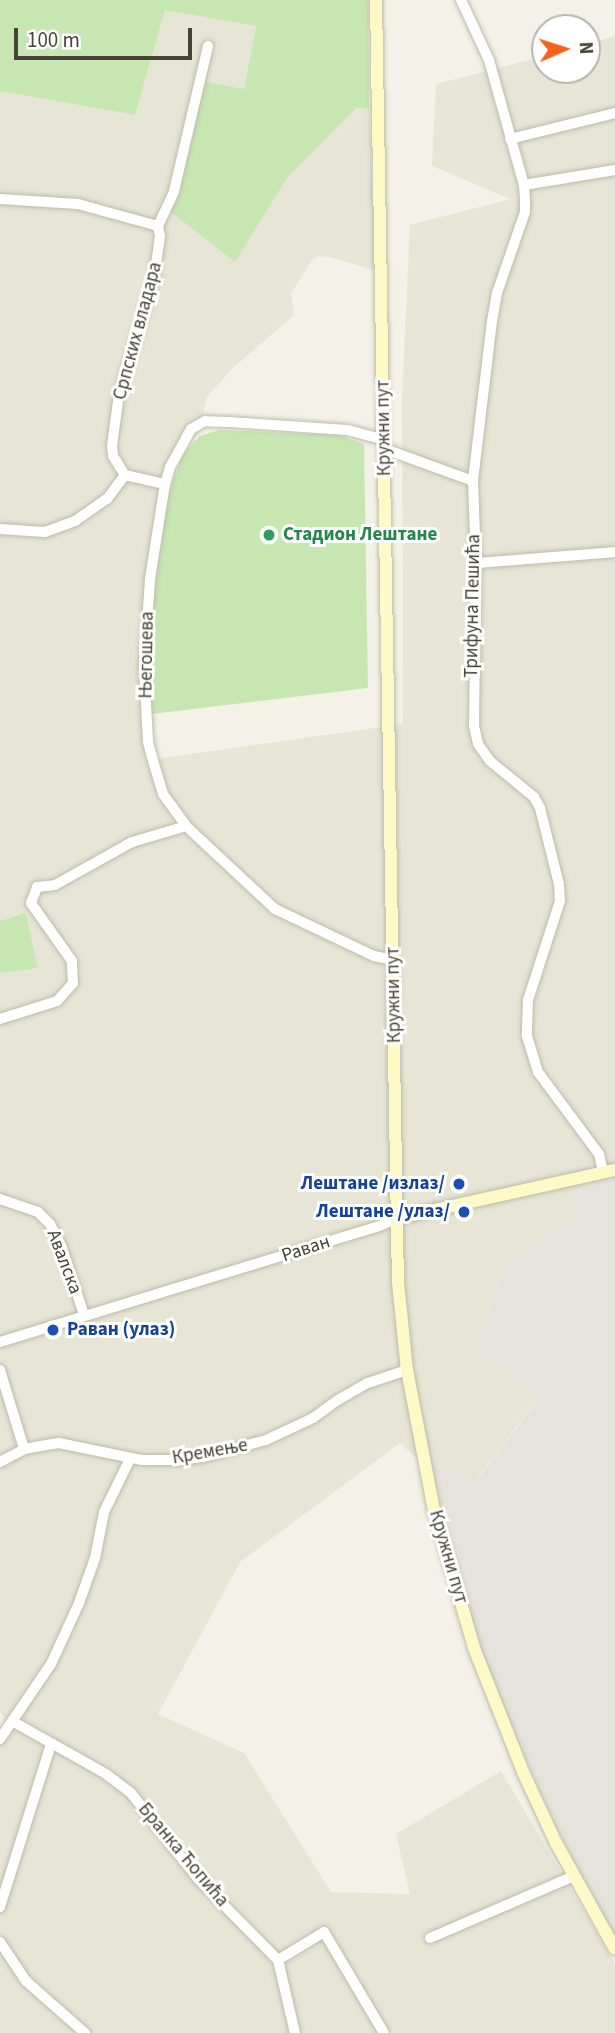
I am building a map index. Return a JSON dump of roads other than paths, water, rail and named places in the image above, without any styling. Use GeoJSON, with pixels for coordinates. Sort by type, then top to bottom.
{"type":"FeatureCollection","features":[{"type":"Feature","properties":{"kind":"main road","name":"Кружни пут"},"geometry":{"type":"LineString","coordinates":[[376,0],[398,1282],[407,1370],[434,1510],[474,1648],[523,1772],[574,1876],[615,1949]]}},
{"type":"Feature","properties":{"kind":"main road","name":"Раван"},"geometry":{"type":"LineString","coordinates":[[398,1218],[609,1171]]}},
{"type":"Feature","properties":{"kind":"street","name":"Трифуна Пешића"},"geometry":{"type":"LineString","coordinates":[[461,0],[489,60],[524,186],[525,212],[497,293],[473,481],[476,563],[472,704],[476,737],[490,761],[538,802],[561,894],[557,916],[528,1000],[527,1036],[532,1060],[564,1110],[609,1171]]}},
{"type":"Feature","properties":{"kind":"street","name":"Српских владара"},"geometry":{"type":"LineString","coordinates":[[124,475],[113,456],[112,446],[119,394],[154,278],[160,236],[158,226],[174,191],[208,46]]}},
{"type":"Feature","properties":{"kind":"street"},"geometry":{"type":"LineString","coordinates":[[510,139],[615,113]]}},
{"type":"Feature","properties":{"kind":"street"},"geometry":{"type":"LineString","coordinates":[[524,186],[615,170]]}},
{"type":"Feature","properties":{"kind":"street"},"geometry":{"type":"LineString","coordinates":[[0,199],[78,204],[158,226]]}},
{"type":"Feature","properties":{"kind":"street","name":"Његошева"},"geometry":{"type":"LineString","coordinates":[[393,960],[374,956],[275,909],[186,826],[163,794],[148,742],[145,624],[165,484],[170,467],[191,429],[205,421],[346,430],[473,481]]}},
{"type":"Feature","properties":{"kind":"street"},"geometry":{"type":"LineString","coordinates":[[0,529],[45,532],[75,521],[107,499],[124,475],[165,484]]}},
{"type":"Feature","properties":{"kind":"street"},"geometry":{"type":"LineString","coordinates":[[476,563],[615,552]]}},
{"type":"Feature","properties":{"kind":"street"},"geometry":{"type":"LineString","coordinates":[[0,1018],[57,1001],[73,983],[72,961],[31,903],[37,887],[55,885],[132,842],[186,826]]}},
{"type":"Feature","properties":{"kind":"street","name":"Авалска"},"geometry":{"type":"LineString","coordinates":[[0,1199],[26,1206],[46,1218],[62,1248],[83,1315]]}},
{"type":"Feature","properties":{"kind":"street","name":"Раван"},"geometry":{"type":"LineString","coordinates":[[0,1342],[377,1227],[398,1218]]}},
{"type":"Feature","properties":{"kind":"street"},"geometry":{"type":"LineString","coordinates":[[0,1370],[23,1449]]}},
{"type":"Feature","properties":{"kind":"street","name":"Кремење"},"geometry":{"type":"LineString","coordinates":[[0,1462],[23,1449],[59,1443],[130,1459],[180,1460],[254,1444],[313,1418],[338,1400],[376,1380],[407,1370]]}},
{"type":"Feature","properties":{"kind":"street"},"geometry":{"type":"LineString","coordinates":[[0,1739],[51,1664],[79,1603],[95,1558],[104,1512],[130,1459]]}},
{"type":"Feature","properties":{"kind":"street","name":"Бранка Ћопића"},"geometry":{"type":"LineString","coordinates":[[12,1721],[106,1774],[131,1793],[200,1880],[278,1960]]}},
{"type":"Feature","properties":{"kind":"street"},"geometry":{"type":"LineString","coordinates":[[0,1907],[51,1744]]}},
{"type":"Feature","properties":{"kind":"street"},"geometry":{"type":"LineString","coordinates":[[430,1938],[574,1876]]}},
{"type":"Feature","properties":{"kind":"street"},"geometry":{"type":"LineString","coordinates":[[295,2033],[278,1960],[324,1932],[384,2033]]}},
{"type":"Feature","properties":{"kind":"street"},"geometry":{"type":"LineString","coordinates":[[0,1942],[26,1981],[85,2033]]}},
{"type":"Feature","properties":{"kind":"place","name":"Стадион Лештане"},"geometry":{"type":"Point","coordinates":[269,535]}},
{"type":"Feature","properties":{"kind":"place","name":"Лештане /излаз/"},"geometry":{"type":"Point","coordinates":[459,1184]}},
{"type":"Feature","properties":{"kind":"place","name":"Лештане /улаз/"},"geometry":{"type":"Point","coordinates":[464,1212]}},
{"type":"Feature","properties":{"kind":"place","name":"Раван (улаз)"},"geometry":{"type":"Point","coordinates":[53,1330]}}]}
